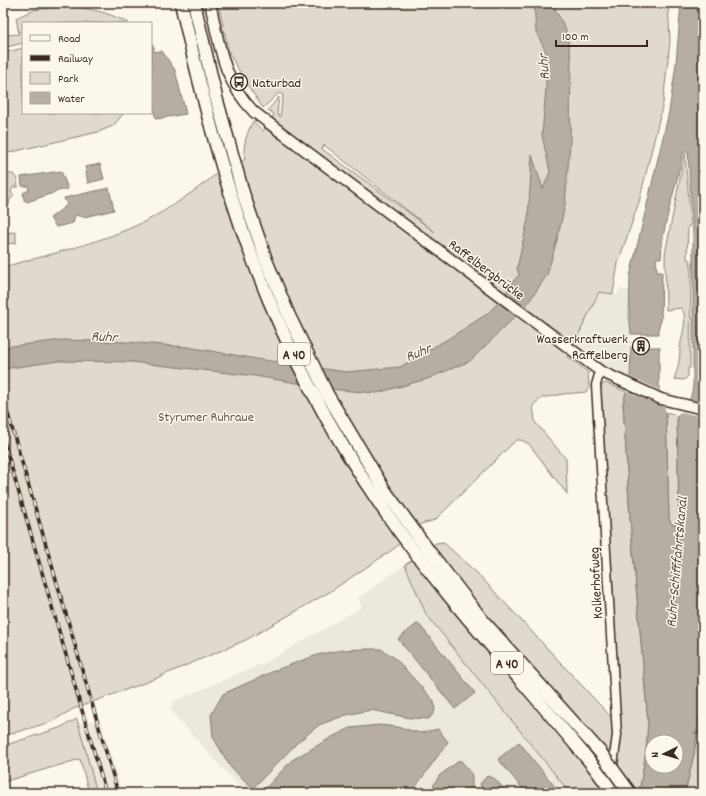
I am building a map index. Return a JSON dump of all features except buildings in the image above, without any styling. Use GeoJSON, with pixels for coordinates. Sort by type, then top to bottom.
{"type":"FeatureCollection","features":[{"type":"Feature","properties":{"kind":"highway","name":"A 40"},"geometry":{"type":"LineString","coordinates":[[181,3],[212,130],[228,188],[243,233],[275,313],[317,399],[356,467],[384,510],[600,752],[630,793]]}},
{"type":"Feature","properties":{"kind":"highway","name":"A 40"},"geometry":{"type":"LineString","coordinates":[[194,3],[224,127],[243,193],[266,260],[301,343],[327,394],[368,465],[424,554],[447,594],[551,714],[595,768],[613,793]]}},
{"type":"Feature","properties":{"kind":"main road","name":"Raffelbergbrücke"},"geometry":{"type":"LineString","coordinates":[[210,3],[222,57],[227,72],[234,86],[245,102],[268,123],[600,371],[661,399],[703,410]]}},
{"type":"Feature","properties":{"kind":"street","name":"Kolkerhofweg"},"geometry":{"type":"LineString","coordinates":[[600,371],[596,381],[596,390],[617,735],[611,780],[606,793]]}},
{"type":"Feature","properties":{"kind":"shaded area"},"geometry":{"type":"Polygon","coordinates":[[[619,289],[629,290],[629,320],[631,334],[630,377],[599,363],[583,350],[573,346],[599,292],[617,295],[619,289]]]}},
{"type":"Feature","properties":{"kind":"shaded area"},"geometry":{"type":"Polygon","coordinates":[[[405,565],[426,614],[570,793],[245,793],[174,715],[171,708],[172,702],[266,662],[362,607],[358,598],[405,565]]]}},
{"type":"Feature","properties":{"kind":"shaded area"},"geometry":{"type":"Polygon","coordinates":[[[100,719],[122,793],[97,793],[78,724],[100,719]]]}},
{"type":"Feature","properties":{"kind":"green space","name":"Styrumer Ruhraue"},"geometry":{"type":"Polygon","coordinates":[[[218,3],[668,3],[670,41],[663,103],[639,202],[618,263],[613,294],[599,292],[568,357],[588,372],[589,388],[586,392],[542,398],[533,405],[535,422],[566,459],[567,494],[529,444],[521,440],[516,440],[435,520],[421,524],[395,548],[331,591],[246,640],[147,682],[73,709],[51,722],[3,736],[3,267],[94,242],[129,229],[164,211],[215,175],[223,176],[245,159],[244,149],[253,121],[263,131],[266,127],[276,123],[272,119],[274,114],[268,110],[279,97],[277,114],[280,117],[283,95],[279,93],[263,108],[246,83],[229,53],[218,3]],[[324,145],[322,149],[435,232],[324,145]]]}},
{"type":"Feature","properties":{"kind":"green space"},"geometry":{"type":"Polygon","coordinates":[[[65,6],[82,8],[98,11],[127,22],[22,22],[22,43],[3,48],[3,20],[8,35],[19,34],[16,18],[33,10],[65,6]]]}},
{"type":"Feature","properties":{"kind":"green space"},"geometry":{"type":"Polygon","coordinates":[[[22,48],[22,114],[123,114],[113,126],[98,132],[3,154],[3,53],[22,48]]]}},
{"type":"Feature","properties":{"kind":"green space"},"geometry":{"type":"Polygon","coordinates":[[[685,153],[691,225],[688,226],[687,259],[690,260],[691,266],[690,368],[688,368],[688,376],[684,380],[674,379],[678,368],[684,328],[684,317],[681,308],[666,310],[665,254],[685,153]]]}},
{"type":"Feature","properties":{"kind":"green space"},"geometry":{"type":"Polygon","coordinates":[[[8,174],[13,174],[17,179],[18,187],[13,187],[11,192],[14,196],[10,199],[9,205],[3,199],[3,177],[8,174]]]}},
{"type":"Feature","properties":{"kind":"green space"},"geometry":{"type":"Polygon","coordinates":[[[16,232],[16,243],[3,244],[3,233],[16,232]]]}},
{"type":"Feature","properties":{"kind":"green space"},"geometry":{"type":"Polygon","coordinates":[[[606,383],[627,392],[623,403],[630,518],[648,722],[647,734],[644,734],[644,764],[639,793],[570,793],[426,614],[405,565],[436,543],[443,542],[480,576],[612,718],[600,498],[607,497],[600,391],[603,384],[606,383]]]}},
{"type":"Feature","properties":{"kind":"green space"},"geometry":{"type":"Polygon","coordinates":[[[666,412],[677,415],[679,514],[677,523],[673,525],[670,522],[669,517],[666,412]]]}},
{"type":"Feature","properties":{"kind":"green space"},"geometry":{"type":"Polygon","coordinates":[[[703,692],[703,793],[685,793],[694,754],[703,692]]]}},
{"type":"Feature","properties":{"kind":"green space"},"geometry":{"type":"Polygon","coordinates":[[[77,719],[97,793],[89,793],[80,759],[3,782],[3,746],[59,728],[77,719]]]}},
{"type":"Feature","properties":{"kind":"water"},"geometry":{"type":"Polygon","coordinates":[[[534,3],[552,3],[566,30],[571,58],[570,143],[565,205],[547,275],[526,306],[470,361],[427,379],[377,393],[339,390],[255,376],[131,362],[59,361],[3,369],[3,347],[63,340],[126,342],[188,347],[346,372],[400,367],[487,314],[506,295],[508,287],[519,275],[517,268],[528,219],[532,155],[543,189],[550,172],[542,135],[546,88],[546,52],[536,32],[534,3]]]}},
{"type":"Feature","properties":{"kind":"water","name":"Ruhr-Schifffahrtskanal"},"geometry":{"type":"Polygon","coordinates":[[[681,3],[703,3],[703,692],[694,754],[685,793],[639,793],[644,764],[644,774],[684,774],[684,734],[647,734],[648,722],[630,518],[623,403],[630,377],[631,347],[660,347],[659,388],[666,412],[669,517],[670,522],[674,525],[677,523],[679,514],[677,415],[684,409],[688,402],[693,386],[693,234],[688,152],[686,151],[683,153],[667,219],[661,258],[656,258],[657,272],[662,272],[661,321],[659,326],[659,334],[631,334],[629,321],[630,276],[669,112],[676,64],[681,3]]]}},
{"type":"Feature","properties":{"kind":"water"},"geometry":{"type":"Polygon","coordinates":[[[162,51],[175,70],[186,114],[156,119],[152,105],[152,52],[162,51]]]}},
{"type":"Feature","properties":{"kind":"water"},"geometry":{"type":"Polygon","coordinates":[[[100,164],[104,179],[88,183],[85,167],[100,164]]]}},
{"type":"Feature","properties":{"kind":"water"},"geometry":{"type":"Polygon","coordinates":[[[61,171],[68,189],[53,192],[27,202],[24,200],[23,193],[29,190],[28,186],[22,186],[21,177],[61,171]]]}},
{"type":"Feature","properties":{"kind":"water"},"geometry":{"type":"Polygon","coordinates":[[[109,188],[114,210],[84,217],[75,215],[73,223],[56,227],[50,218],[67,205],[64,198],[109,188]]]}},
{"type":"Feature","properties":{"kind":"water"},"geometry":{"type":"Polygon","coordinates":[[[418,623],[475,693],[455,709],[398,639],[418,623]]]}},
{"type":"Feature","properties":{"kind":"water"},"geometry":{"type":"Polygon","coordinates":[[[381,649],[395,658],[434,701],[435,711],[429,719],[410,718],[371,710],[346,715],[319,725],[298,742],[253,788],[231,768],[213,737],[211,715],[223,694],[276,670],[317,655],[341,650],[381,649]]]}},
{"type":"Feature","properties":{"kind":"water"},"geometry":{"type":"Polygon","coordinates":[[[379,725],[398,727],[420,733],[438,729],[448,742],[411,793],[261,793],[292,760],[350,728],[379,725]]]}},
{"type":"Feature","properties":{"kind":"water"},"geometry":{"type":"Polygon","coordinates":[[[519,742],[560,793],[526,793],[498,759],[519,742]]]}},
{"type":"Feature","properties":{"kind":"water"},"geometry":{"type":"Polygon","coordinates":[[[460,760],[472,773],[472,786],[474,793],[429,793],[439,776],[460,760]]]}},
{"type":"Feature","properties":{"kind":"water"},"geometry":{"type":"Polygon","coordinates":[[[487,776],[494,778],[508,793],[484,793],[480,784],[487,776]]]}},
{"type":"Feature","properties":{"kind":"pier"},"geometry":{"type":"Polygon","coordinates":[[[628,376],[662,391],[668,413],[664,407],[625,391],[628,376]]]}},
{"type":"Feature","properties":{"kind":"pier"},"geometry":{"type":"Polygon","coordinates":[[[689,399],[703,402],[703,417],[681,412],[675,415],[689,399]]]}},
{"type":"Feature","properties":{"kind":"waterway"},"geometry":{"type":"LineString","coordinates":[[695,733],[703,731]]}},
{"type":"Feature","properties":{"kind":"railway"},"geometry":{"type":"LineString","coordinates":[[3,397],[118,793]]}},
{"type":"Feature","properties":{"kind":"railway"},"geometry":{"type":"LineString","coordinates":[[3,438],[106,793]]}},
{"type":"Feature","properties":{"kind":"place","name":"Naturbad"},"geometry":{"type":"Point","coordinates":[239,82]}},
{"type":"Feature","properties":{"kind":"place","name":"Wasserkraftwerk Raffelberg"},"geometry":{"type":"Point","coordinates":[641,346]}},
{"type":"Feature","properties":{"kind":"water label","name":"Ruhr"},"geometry":{"type":"Point","coordinates":[543,67]}},
{"type":"Feature","properties":{"kind":"water label","name":"Ruhr"},"geometry":{"type":"Point","coordinates":[104,336]}},
{"type":"Feature","properties":{"kind":"water label","name":"Ruhr"},"geometry":{"type":"Point","coordinates":[418,352]}}]}
